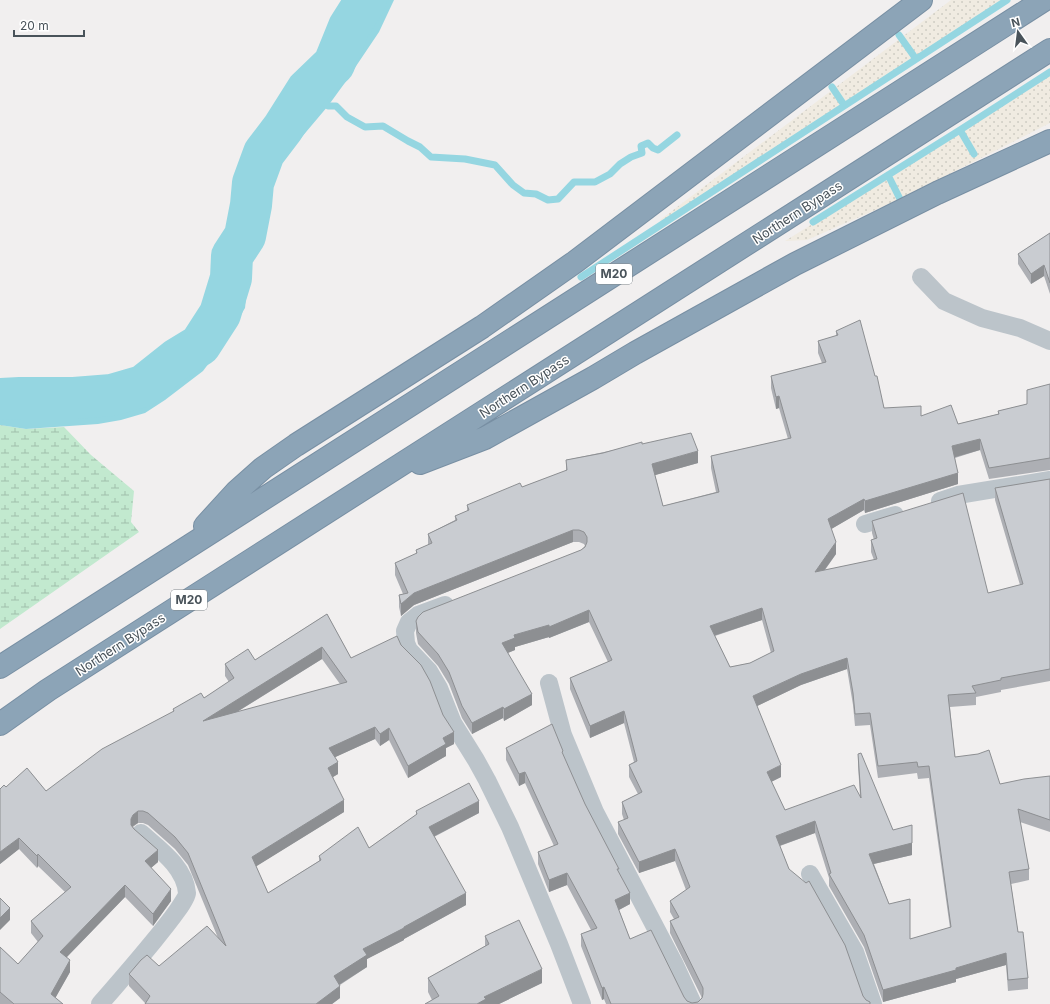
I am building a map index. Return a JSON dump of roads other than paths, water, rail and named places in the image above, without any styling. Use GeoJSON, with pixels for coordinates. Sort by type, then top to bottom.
{"type":"FeatureCollection","features":[{"type":"Feature","properties":{"kind":"highway"},"geometry":{"type":"LineString","coordinates":[[184,548],[236,492],[263,468],[296,445],[482,327],[576,262],[920,0]]}},
{"type":"Feature","properties":{"kind":"highway","name":"M20"},"geometry":{"type":"LineString","coordinates":[[0,667],[184,548],[1044,0]]}},
{"type":"Feature","properties":{"kind":"highway","name":"Northern Bypass"},"geometry":{"type":"LineString","coordinates":[[0,724],[54,686],[1050,50]]}},
{"type":"Feature","properties":{"kind":"highway"},"geometry":{"type":"LineString","coordinates":[[379,478],[485,438],[796,264],[937,193],[1050,141]]}},
{"type":"Feature","properties":{"kind":"street"},"geometry":{"type":"LineString","coordinates":[[921,277],[944,301],[982,318],[1020,328],[1050,341]]}},
{"type":"Feature","properties":{"kind":"street"},"geometry":{"type":"LineString","coordinates":[[865,524],[958,495],[1050,480]]}},
{"type":"Feature","properties":{"kind":"street"},"geometry":{"type":"LineString","coordinates":[[462,598],[418,615],[409,622],[405,631],[406,643],[409,650],[429,671],[439,688],[453,723],[487,780],[510,827],[559,944],[582,1004]]}},
{"type":"Feature","properties":{"kind":"street"},"geometry":{"type":"LineString","coordinates":[[549,684],[563,735],[595,812],[693,1004]]}},
{"type":"Feature","properties":{"kind":"street"},"geometry":{"type":"LineString","coordinates":[[100,1004],[168,923],[187,895],[186,885],[179,871],[169,858],[141,833]]}},
{"type":"Feature","properties":{"kind":"street"},"geometry":{"type":"LineString","coordinates":[[810,874],[855,952],[873,1004]]}},
{"type":"Feature","properties":{"kind":"water"},"geometry":{"type":"Polygon","coordinates":[[[375,0],[394,0],[379,32],[344,84],[328,106],[276,169],[265,201],[262,235],[256,253],[250,264],[245,308],[224,343],[203,371],[165,400],[145,413],[121,420],[98,424],[26,429],[0,425],[0,403],[23,400],[54,399],[67,400],[86,406],[112,407],[121,400],[134,398],[153,391],[198,355],[213,329],[221,311],[222,284],[233,263],[246,218],[261,178],[271,157],[288,129],[312,97],[327,81],[332,56],[349,42],[375,0]]]}},
{"type":"Feature","properties":{"kind":"waterway"},"geometry":{"type":"LineString","coordinates":[[0,399],[74,398],[112,395],[143,386],[177,359],[200,345],[220,314],[231,278],[232,256],[245,236],[251,205],[253,183],[264,153],[283,128],[307,90],[334,64],[349,27],[366,0]]}},
{"type":"Feature","properties":{"kind":"waterway"},"geometry":{"type":"LineString","coordinates":[[581,277],[1007,0]]}},
{"type":"Feature","properties":{"kind":"waterway"},"geometry":{"type":"LineString","coordinates":[[899,35],[916,59]]}},
{"type":"Feature","properties":{"kind":"waterway"},"geometry":{"type":"LineString","coordinates":[[813,222],[1050,72]]}},
{"type":"Feature","properties":{"kind":"waterway"},"geometry":{"type":"LineString","coordinates":[[832,87],[844,105]]}},
{"type":"Feature","properties":{"kind":"waterway"},"geometry":{"type":"LineString","coordinates":[[307,90],[328,106],[336,106],[347,117],[365,127],[383,126],[420,147],[431,157],[465,159],[495,165],[513,185],[524,193],[536,194],[548,200],[558,199],[574,182],[595,182],[610,174],[620,164],[631,157],[642,153],[641,146],[648,143],[653,148],[658,150],[677,135]]}},
{"type":"Feature","properties":{"kind":"waterway"},"geometry":{"type":"LineString","coordinates":[[960,130],[974,154]]}},
{"type":"Feature","properties":{"kind":"waterway"},"geometry":{"type":"LineString","coordinates":[[888,175],[900,199]]}}]}
